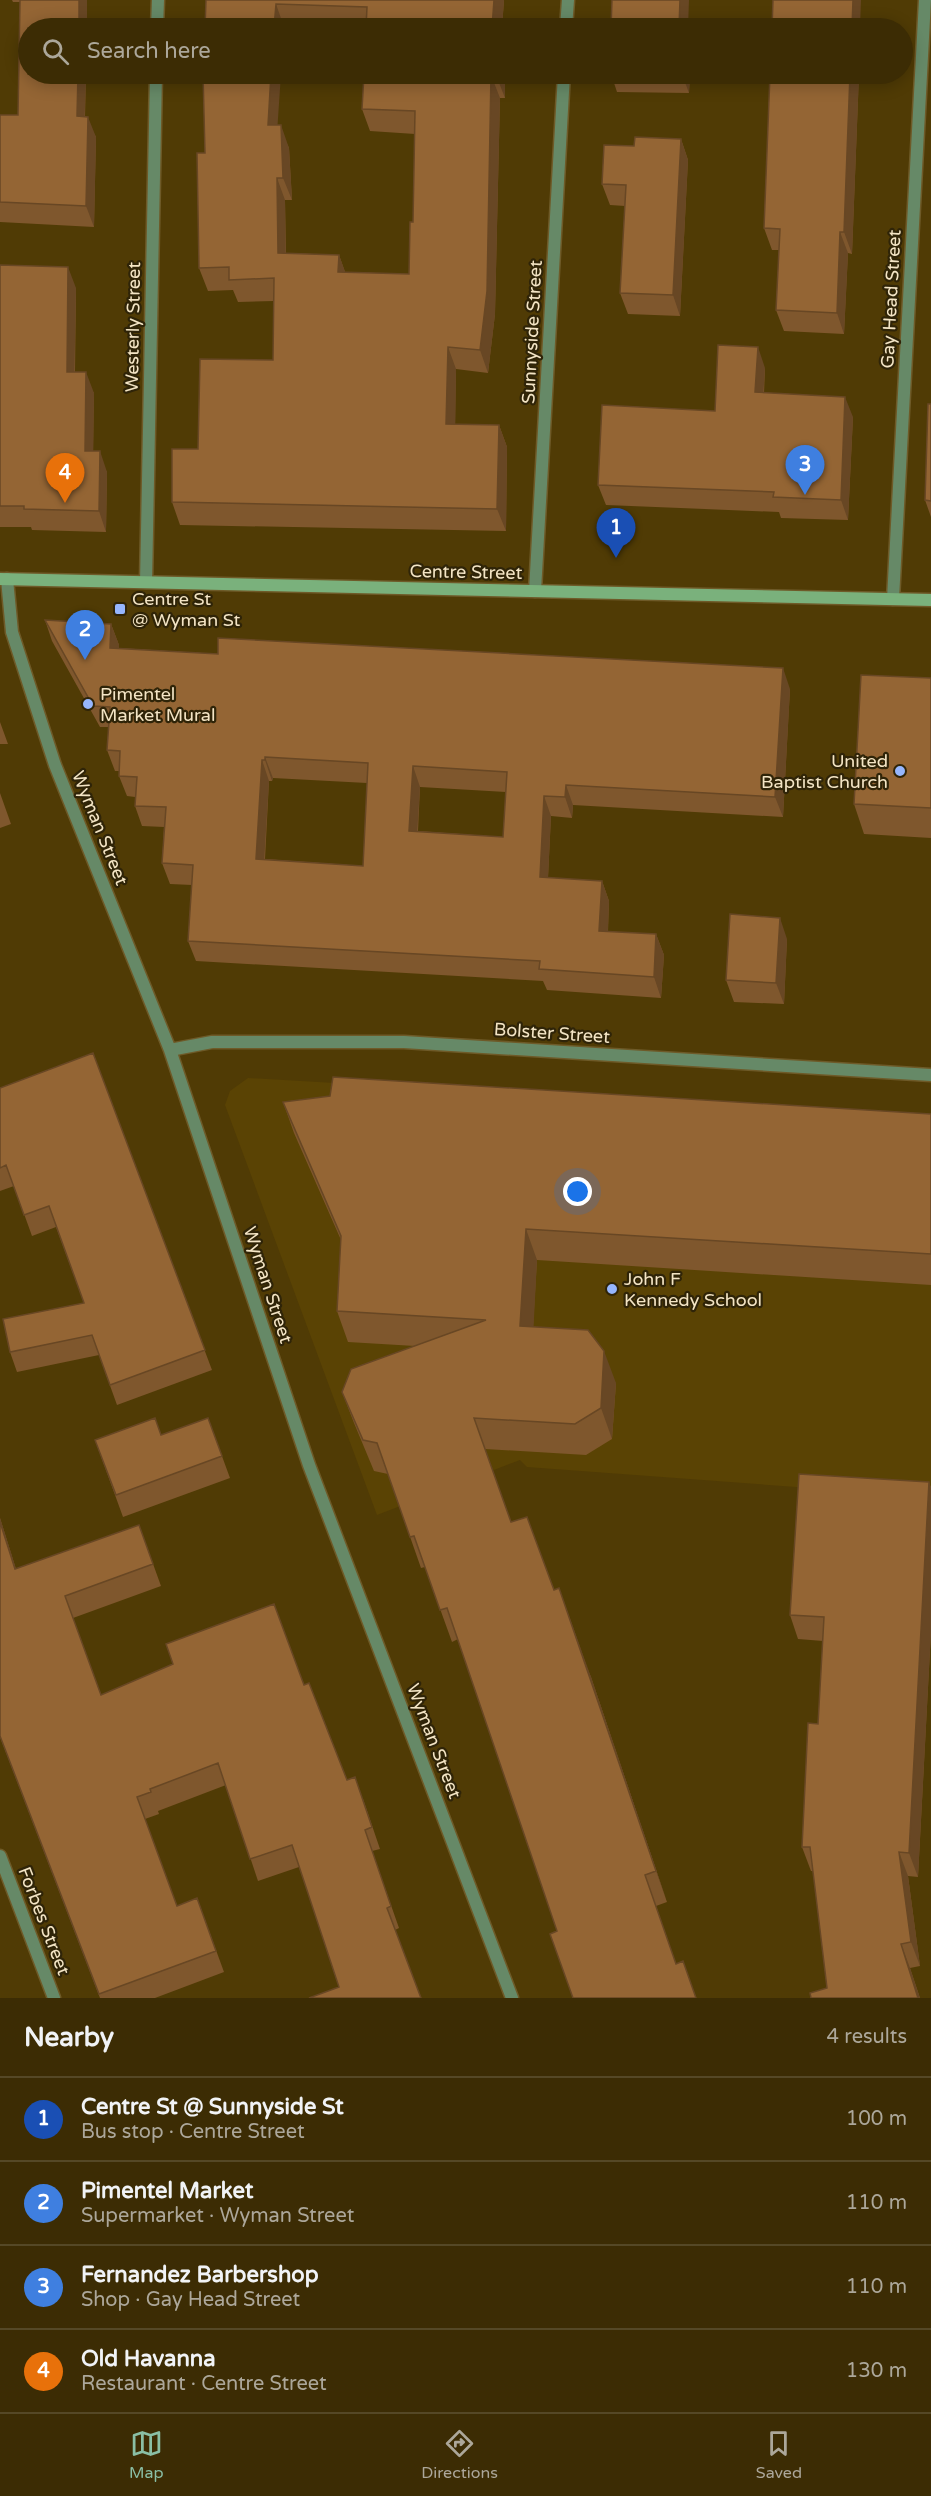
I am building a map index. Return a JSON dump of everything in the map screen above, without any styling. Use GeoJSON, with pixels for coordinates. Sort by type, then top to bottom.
{"type":"FeatureCollection","features":[{"type":"Feature","properties":{"kind":"main road","name":"Centre Street"},"geometry":{"type":"LineString","coordinates":[[4,579],[931,600]]}},
{"type":"Feature","properties":{"kind":"street"},"geometry":{"type":"LineString","coordinates":[[157,18],[158,0]]}},
{"type":"Feature","properties":{"kind":"street"},"geometry":{"type":"LineString","coordinates":[[567,18],[568,0]]}},
{"type":"Feature","properties":{"kind":"street","name":"Gay Head Street"},"geometry":{"type":"LineString","coordinates":[[893,599],[925,0]]}},
{"type":"Feature","properties":{"kind":"street","name":"Westerly Street"},"geometry":{"type":"LineString","coordinates":[[146,582],[156,84]]}},
{"type":"Feature","properties":{"kind":"street","name":"Sunnyside Street"},"geometry":{"type":"LineString","coordinates":[[536,591],[563,84]]}},
{"type":"Feature","properties":{"kind":"street","name":"Wyman Street"},"geometry":{"type":"LineString","coordinates":[[4,579],[12,632],[55,765],[170,1050],[309,1465],[512,1998]]}},
{"type":"Feature","properties":{"kind":"street","name":"Bolster Street"},"geometry":{"type":"LineString","coordinates":[[170,1050],[212,1042],[404,1042],[931,1075]]}},
{"type":"Feature","properties":{"kind":"street","name":"Forbes Street"},"geometry":{"type":"LineString","coordinates":[[0,1856],[54,1998]]}},
{"type":"Feature","properties":{"kind":"shaded area","name":"John F Kennedy School"},"geometry":{"type":"Polygon","coordinates":[[[248,1078],[931,1118],[931,1497],[527,1467],[520,1460],[377,1515],[225,1105],[230,1091],[248,1078]]]}},
{"type":"Feature","properties":{"kind":"building"},"geometry":{"type":"Polygon","coordinates":[[[20,0],[79,0],[79,18],[20,18],[20,0]]]}},
{"type":"Feature","properties":{"kind":"building"},"geometry":{"type":"Polygon","coordinates":[[[206,0],[494,0],[493,18],[366,18],[367,7],[276,4],[275,18],[205,18],[206,0]]]}},
{"type":"Feature","properties":{"kind":"building"},"geometry":{"type":"Polygon","coordinates":[[[612,0],[680,0],[679,18],[611,18],[612,0]]]}},
{"type":"Feature","properties":{"kind":"building"},"geometry":{"type":"Polygon","coordinates":[[[773,0],[853,0],[852,18],[772,18],[773,0]]]}},
{"type":"Feature","properties":{"kind":"building"},"geometry":{"type":"Polygon","coordinates":[[[19,84],[78,84],[77,116],[88,117],[86,206],[0,202],[0,115],[18,115],[19,84]]]}},
{"type":"Feature","properties":{"kind":"building"},"geometry":{"type":"Polygon","coordinates":[[[203,84],[270,84],[268,125],[281,125],[283,178],[277,178],[278,253],[339,255],[338,272],[409,274],[410,222],[413,222],[415,111],[362,109],[363,84],[491,84],[487,291],[480,350],[448,347],[446,424],[499,425],[497,509],[172,502],[172,449],[198,449],[200,359],[273,360],[274,278],[229,280],[229,267],[199,268],[197,153],[205,153],[203,84]]]}},
{"type":"Feature","properties":{"kind":"building"},"geometry":{"type":"Polygon","coordinates":[[[770,84],[850,84],[844,232],[840,232],[837,313],[776,310],[780,229],[764,228],[770,84]]]}},
{"type":"Feature","properties":{"kind":"building"},"geometry":{"type":"Polygon","coordinates":[[[635,137],[681,139],[673,295],[620,293],[626,185],[602,184],[604,145],[634,146],[635,137]]]}},
{"type":"Feature","properties":{"kind":"building"},"geometry":{"type":"Polygon","coordinates":[[[0,265],[68,267],[67,372],[86,372],[85,451],[100,451],[99,511],[0,506],[0,265]]]}},
{"type":"Feature","properties":{"kind":"building"},"geometry":{"type":"Polygon","coordinates":[[[718,345],[758,347],[755,392],[845,397],[841,500],[773,497],[774,492],[598,485],[602,405],[715,411],[718,345]]]}},
{"type":"Feature","properties":{"kind":"building"},"geometry":{"type":"Polygon","coordinates":[[[928,404],[931,404],[931,501],[925,500],[928,404]]]}},
{"type":"Feature","properties":{"kind":"building"},"geometry":{"type":"Polygon","coordinates":[[[45,620],[111,624],[110,648],[218,654],[218,638],[783,668],[775,797],[566,785],[565,797],[544,796],[540,877],[602,881],[599,931],[656,934],[654,977],[539,969],[540,961],[188,941],[193,865],[162,863],[166,807],[135,806],[137,777],[119,776],[120,751],[107,750],[110,707],[93,706],[45,620]],[[265,757],[265,760],[262,760],[256,859],[363,866],[368,763],[265,757]],[[413,766],[409,831],[503,837],[507,772],[413,766]]]}},
{"type":"Feature","properties":{"kind":"building","name":"United Baptist Church"},"geometry":{"type":"Polygon","coordinates":[[[861,675],[931,678],[931,808],[854,804],[861,675]]]}},
{"type":"Feature","properties":{"kind":"building"},"geometry":{"type":"Polygon","coordinates":[[[730,914],[780,918],[776,983],[726,980],[730,914]]]}},
{"type":"Feature","properties":{"kind":"building"},"geometry":{"type":"Polygon","coordinates":[[[93,1053],[205,1350],[110,1385],[92,1335],[10,1352],[3,1319],[84,1303],[49,1206],[24,1215],[6,1165],[0,1168],[0,1088],[93,1053]]]}},
{"type":"Feature","properties":{"kind":"building"},"geometry":{"type":"Polygon","coordinates":[[[333,1077],[931,1114],[931,1254],[526,1229],[520,1326],[588,1330],[604,1351],[601,1408],[575,1424],[474,1418],[511,1522],[527,1517],[554,1590],[559,1588],[656,1871],[645,1875],[676,1964],[683,1961],[696,1998],[573,1998],[550,1934],[557,1931],[447,1608],[440,1610],[414,1536],[410,1537],[377,1443],[363,1440],[342,1392],[351,1369],[486,1320],[337,1311],[341,1236],[283,1102],[330,1096],[333,1077]]]}},
{"type":"Feature","properties":{"kind":"building"},"geometry":{"type":"Polygon","coordinates":[[[155,1418],[161,1435],[208,1418],[222,1456],[116,1495],[95,1440],[155,1418]]]}},
{"type":"Feature","properties":{"kind":"building"},"geometry":{"type":"Polygon","coordinates":[[[799,1474],[929,1482],[909,1853],[899,1852],[911,1942],[901,1944],[918,1998],[811,1998],[810,1993],[827,1988],[810,1847],[802,1847],[808,1723],[818,1724],[824,1617],[790,1615],[799,1474]]]}},
{"type":"Feature","properties":{"kind":"building"},"geometry":{"type":"Polygon","coordinates":[[[0,1522],[15,1569],[139,1525],[153,1564],[65,1596],[101,1695],[173,1664],[166,1644],[274,1604],[304,1685],[309,1683],[347,1780],[355,1777],[372,1827],[365,1830],[391,1906],[387,1908],[421,1998],[309,1998],[339,1987],[292,1845],[250,1859],[218,1763],[150,1789],[151,1792],[137,1797],[177,1906],[197,1898],[216,1951],[99,1994],[0,1736],[0,1522]]]}},
{"type":"Feature","properties":{"kind":"place","name":"Fernandez Barbershop"},"geometry":{"type":"Point","coordinates":[805,495]}},
{"type":"Feature","properties":{"kind":"place","name":"Old Havanna"},"geometry":{"type":"Point","coordinates":[65,503]}},
{"type":"Feature","properties":{"kind":"place","name":"Centre St @ Sunnyside St"},"geometry":{"type":"Point","coordinates":[616,558]}},
{"type":"Feature","properties":{"kind":"place","name":"Centre St @ Wyman St"},"geometry":{"type":"Point","coordinates":[120,609]}},
{"type":"Feature","properties":{"kind":"place","name":"Pimentel Market"},"geometry":{"type":"Point","coordinates":[85,660]}},
{"type":"Feature","properties":{"kind":"place","name":"Pimentel Market Mural"},"geometry":{"type":"Point","coordinates":[88,704]}},
{"type":"Feature","properties":{"kind":"place","name":"United Baptist Church"},"geometry":{"type":"Point","coordinates":[900,771]}},
{"type":"Feature","properties":{"kind":"place","name":"John F Kennedy School"},"geometry":{"type":"Point","coordinates":[612,1289]}}]}
